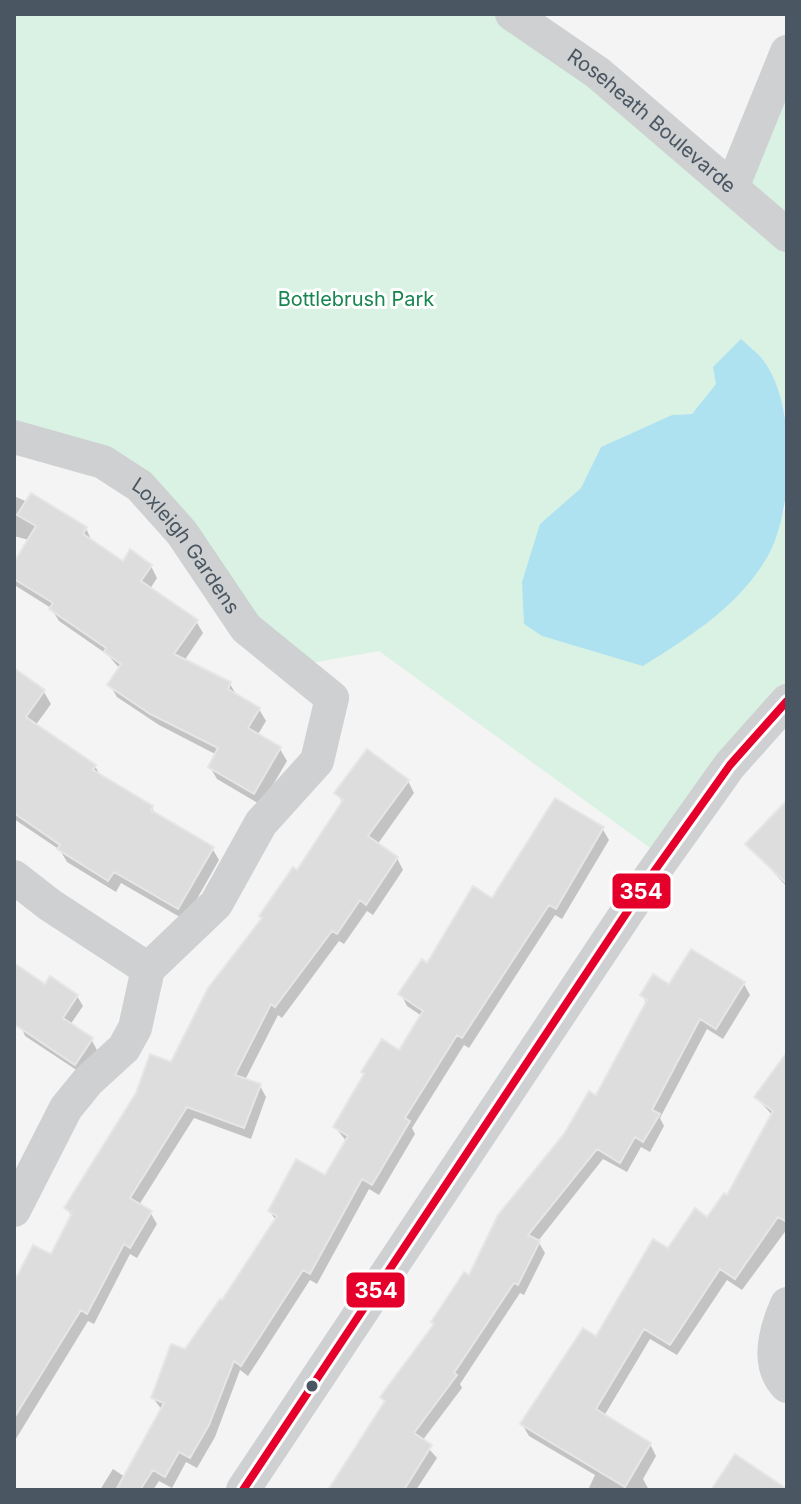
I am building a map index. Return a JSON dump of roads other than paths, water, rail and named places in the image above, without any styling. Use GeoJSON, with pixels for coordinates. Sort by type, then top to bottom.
{"type":"FeatureCollection","features":[{"type":"Feature","properties":{"kind":"street","name":"Roseheath Boulevarde"},"geometry":{"type":"LineString","coordinates":[[512,14],[598,73],[787,235]]}},
{"type":"Feature","properties":{"kind":"street"},"geometry":{"type":"LineString","coordinates":[[720,175],[783,64]]}},
{"type":"Feature","properties":{"kind":"street","name":"Loxleigh Gardens"},"geometry":{"type":"LineString","coordinates":[[14,437],[103,462],[140,486],[182,533],[246,628],[332,698],[317,761],[261,823],[216,904],[148,969]]}},
{"type":"Feature","properties":{"kind":"street"},"geometry":{"type":"LineString","coordinates":[[243,1490],[653,873],[730,765],[787,701]]}},
{"type":"Feature","properties":{"kind":"street"},"geometry":{"type":"LineString","coordinates":[[14,877],[50,905],[148,969],[135,1028],[124,1048],[88,1081],[66,1108],[14,1210]]}},
{"type":"Feature","properties":{"kind":"street"},"geometry":{"type":"LineString","coordinates":[[787,1304],[778,1324],[774,1349],[780,1379],[787,1386]]}},
{"type":"Feature","properties":{"kind":"water"},"geometry":{"type":"Polygon","coordinates":[[[741,339],[761,357],[774,380],[787,432],[786,491],[781,519],[774,544],[751,580],[709,621],[643,666],[542,636],[524,624],[522,582],[540,524],[581,488],[601,447],[672,415],[692,414],[716,384],[713,367],[741,339]]]}},
{"type":"Feature","properties":{"kind":"park label","name":"Bottlebrush Park"},"geometry":{"type":"Point","coordinates":[356,299]}}]}
